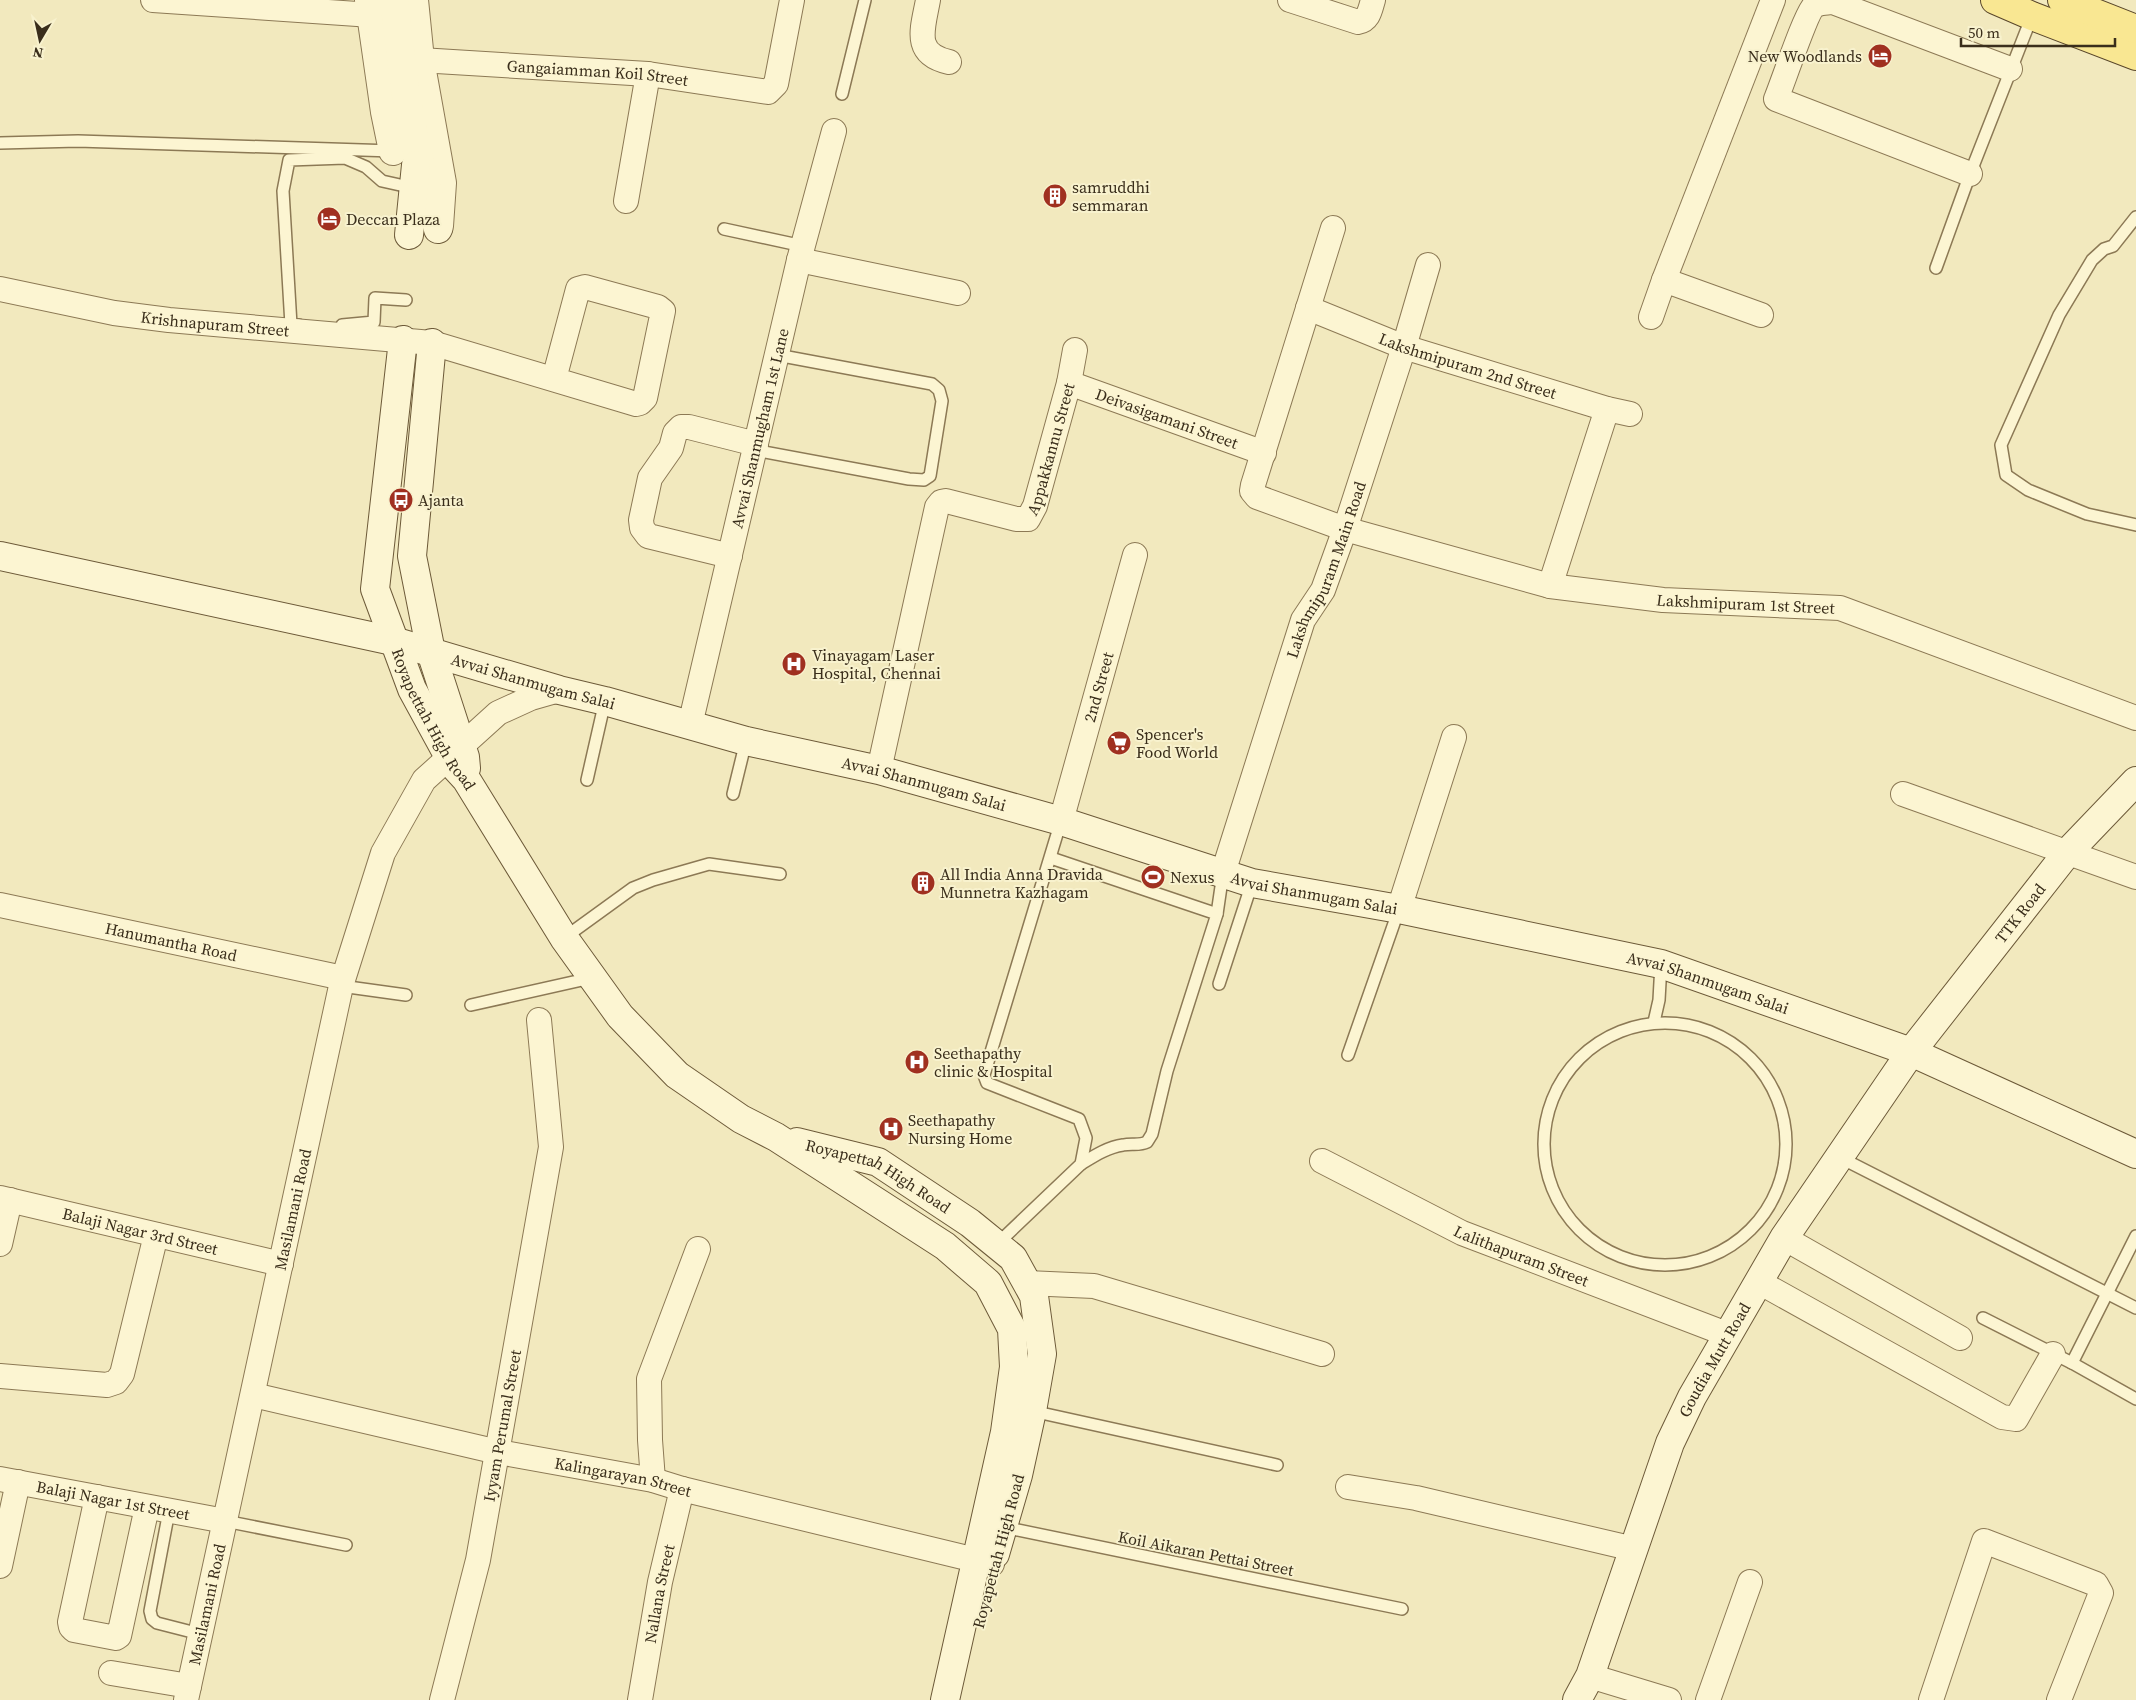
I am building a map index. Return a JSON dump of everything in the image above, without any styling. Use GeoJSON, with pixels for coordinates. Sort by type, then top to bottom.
{"type":"FeatureCollection","features":[{"type":"Feature","properties":{"kind":"main road"},"geometry":{"type":"LineString","coordinates":[[405,151],[438,229],[442,183],[420,60],[414,0]]}},
{"type":"Feature","properties":{"kind":"main road"},"geometry":{"type":"LineString","coordinates":[[1996,0],[2136,56]]}},
{"type":"Feature","properties":{"kind":"main road"},"geometry":{"type":"LineString","coordinates":[[2062,0],[2136,29]]}},
{"type":"Feature","properties":{"kind":"main road"},"geometry":{"type":"LineString","coordinates":[[378,5],[405,90],[405,151],[409,234]]}},
{"type":"Feature","properties":{"kind":"main road","name":"Royapettah High Road"},"geometry":{"type":"LineString","coordinates":[[403,340],[375,589],[412,689],[455,753],[465,757],[466,779],[564,938]]}},
{"type":"Feature","properties":{"kind":"main road","name":"Royapettah High Road"},"geometry":{"type":"LineString","coordinates":[[432,343],[412,556],[431,652],[455,753]]}},
{"type":"Feature","properties":{"kind":"main road","name":"Avvai Shanmugam Salai"},"geometry":{"type":"LineString","coordinates":[[0,556],[393,641],[690,726],[879,770],[1061,820],[1252,883],[1399,909],[1661,964],[1911,1052],[2136,1154]]}},
{"type":"Feature","properties":{"kind":"main road","name":"TTK Road"},"geometry":{"type":"LineString","coordinates":[[1911,1052],[2067,852],[2136,781]]}},
{"type":"Feature","properties":{"kind":"main road"},"geometry":{"type":"LineString","coordinates":[[564,938],[620,1016],[677,1075],[741,1119],[776,1137]]}},
{"type":"Feature","properties":{"kind":"main road","name":"Goudia Mutt Road"},"geometry":{"type":"LineString","coordinates":[[1584,1688],[1670,1443],[1692,1397],[1784,1238],[1911,1052]]}},
{"type":"Feature","properties":{"kind":"main road","name":"Royapettah High Road"},"geometry":{"type":"LineString","coordinates":[[776,1137],[878,1162],[970,1224],[1013,1258],[1034,1296],[1042,1354],[1018,1475],[1003,1527],[984,1562],[945,1700]]}},
{"type":"Feature","properties":{"kind":"main road","name":"Royapettah High Road"},"geometry":{"type":"LineString","coordinates":[[776,1137],[945,1246],[988,1283],[1012,1329],[1014,1367],[961,1700]]}},
{"type":"Feature","properties":{"kind":"street"},"geometry":{"type":"LineString","coordinates":[[153,0],[378,5]]}},
{"type":"Feature","properties":{"kind":"street","name":"Gangaiamman Koil Street"},"geometry":{"type":"LineString","coordinates":[[420,60],[648,74],[762,92],[772,90],[778,78],[792,0]]}},
{"type":"Feature","properties":{"kind":"street"},"geometry":{"type":"LineString","coordinates":[[928,0],[922,38],[924,46],[938,59],[949,62]]}},
{"type":"Feature","properties":{"kind":"street"},"geometry":{"type":"LineString","coordinates":[[1290,0],[1352,21],[1363,21],[1367,17],[1373,0]]}},
{"type":"Feature","properties":{"kind":"street"},"geometry":{"type":"LineString","coordinates":[[1651,317],[1773,0]]}},
{"type":"Feature","properties":{"kind":"street"},"geometry":{"type":"LineString","coordinates":[[1776,99],[1810,11],[1820,3],[1833,2],[2010,69]]}},
{"type":"Feature","properties":{"kind":"street"},"geometry":{"type":"LineString","coordinates":[[626,201],[648,74]]}},
{"type":"Feature","properties":{"kind":"street"},"geometry":{"type":"LineString","coordinates":[[1738,91],[1776,99],[1839,125],[1970,174]]}},
{"type":"Feature","properties":{"kind":"street","name":"Avvai Shanmugham 1st Lane"},"geometry":{"type":"LineString","coordinates":[[690,726],[801,253],[834,131]]}},
{"type":"Feature","properties":{"kind":"street"},"geometry":{"type":"LineString","coordinates":[[1264,453],[1333,228]]}},
{"type":"Feature","properties":{"kind":"street"},"geometry":{"type":"LineString","coordinates":[[801,253],[958,294]]}},
{"type":"Feature","properties":{"kind":"street","name":"Lakshmipuram Main Road"},"geometry":{"type":"LineString","coordinates":[[1223,873],[1303,620],[1323,590],[1345,529],[1404,348],[1428,265]]}},
{"type":"Feature","properties":{"kind":"street"},"geometry":{"type":"LineString","coordinates":[[1664,280],[1761,315]]}},
{"type":"Feature","properties":{"kind":"street","name":"Krishnapuram Street"},"geometry":{"type":"LineString","coordinates":[[0,289],[114,313],[343,330],[432,343],[554,380],[640,404],[645,398],[663,311],[658,307],[585,287],[578,289],[554,380]]}},
{"type":"Feature","properties":{"kind":"street","name":"Lakshmipuram 2nd Street"},"geometry":{"type":"LineString","coordinates":[[1308,308],[1404,348],[1619,411],[1550,586]]}},
{"type":"Feature","properties":{"kind":"street","name":"Appakkannu Street"},"geometry":{"type":"LineString","coordinates":[[879,770],[935,512],[941,502],[946,502],[1016,519],[1028,518],[1034,506],[1069,382],[1075,350]]}},
{"type":"Feature","properties":{"kind":"street","name":"Deivasigamani Street"},"geometry":{"type":"LineString","coordinates":[[1069,382],[1264,453]]}},
{"type":"Feature","properties":{"kind":"street"},"geometry":{"type":"LineString","coordinates":[[730,556],[648,536],[642,528],[642,520],[650,478],[671,448],[675,433],[681,427],[689,426],[755,447]]}},
{"type":"Feature","properties":{"kind":"street","name":"Lakshmipuram 1st Street"},"geometry":{"type":"LineString","coordinates":[[1264,453],[1252,491],[1257,497],[1345,529],[1550,586],[1664,600],[1840,608],[2136,718]]}},
{"type":"Feature","properties":{"kind":"street","name":"2nd Street"},"geometry":{"type":"LineString","coordinates":[[1061,820],[1135,555]]}},
{"type":"Feature","properties":{"kind":"street","name":"Masilamani Road"},"geometry":{"type":"LineString","coordinates":[[187,1693],[342,982],[382,853],[424,780],[498,713],[531,698],[559,690]]}},
{"type":"Feature","properties":{"kind":"street"},"geometry":{"type":"LineString","coordinates":[[1399,909],[1454,737]]}},
{"type":"Feature","properties":{"kind":"street"},"geometry":{"type":"LineString","coordinates":[[1903,794],[2136,878]]}},
{"type":"Feature","properties":{"kind":"street","name":"Hanumantha Road"},"geometry":{"type":"LineString","coordinates":[[0,905],[342,982]]}},
{"type":"Feature","properties":{"kind":"street","name":"Iyyam Perumal Street"},"geometry":{"type":"LineString","coordinates":[[442,1700],[478,1560],[551,1147],[539,1020]]}},
{"type":"Feature","properties":{"kind":"street","name":"Lalithapuram Street"},"geometry":{"type":"LineString","coordinates":[[1322,1161],[1462,1233],[1728,1335]]}},
{"type":"Feature","properties":{"kind":"street"},"geometry":{"type":"LineString","coordinates":[[0,1244],[5,1199]]}},
{"type":"Feature","properties":{"kind":"street","name":"Balaji Nagar 3rd Street"},"geometry":{"type":"LineString","coordinates":[[5,1199],[281,1264]]}},
{"type":"Feature","properties":{"kind":"street"},"geometry":{"type":"LineString","coordinates":[[0,1376],[108,1385],[116,1382],[122,1374],[156,1235]]}},
{"type":"Feature","properties":{"kind":"street"},"geometry":{"type":"LineString","coordinates":[[1784,1238],[1960,1338]]}},
{"type":"Feature","properties":{"kind":"street"},"geometry":{"type":"LineString","coordinates":[[653,1480],[650,1440],[650,1380],[698,1249]]}},
{"type":"Feature","properties":{"kind":"street"},"geometry":{"type":"LineString","coordinates":[[1759,1282],[2009,1420],[2016,1419],[2062,1358]]}},
{"type":"Feature","properties":{"kind":"street"},"geometry":{"type":"LineString","coordinates":[[1027,1283],[1094,1286],[1322,1354]]}},
{"type":"Feature","properties":{"kind":"street","name":"Kalingarayan Street"},"geometry":{"type":"LineString","coordinates":[[253,1395],[498,1452],[653,1480],[682,1489],[984,1562]]}},
{"type":"Feature","properties":{"kind":"street"},"geometry":{"type":"LineString","coordinates":[[0,1566],[9,1481]]}},
{"type":"Feature","properties":{"kind":"street","name":"Balaji Nagar 1st Street"},"geometry":{"type":"LineString","coordinates":[[9,1481],[225,1521]]}},
{"type":"Feature","properties":{"kind":"street"},"geometry":{"type":"LineString","coordinates":[[1348,1487],[1426,1500],[1634,1549]]}},
{"type":"Feature","properties":{"kind":"street","name":"Nallana Street"},"geometry":{"type":"LineString","coordinates":[[640,1700],[660,1582],[682,1489]]}},
{"type":"Feature","properties":{"kind":"street"},"geometry":{"type":"LineString","coordinates":[[97,1497],[70,1622],[74,1630],[116,1638],[119,1636],[158,1509]]}},
{"type":"Feature","properties":{"kind":"street"},"geometry":{"type":"LineString","coordinates":[[1931,1700],[1984,1542],[2096,1584],[2101,1594],[2059,1700]]}},
{"type":"Feature","properties":{"kind":"street"},"geometry":{"type":"LineString","coordinates":[[1708,1700],[1750,1582]]}},
{"type":"Feature","properties":{"kind":"street"},"geometry":{"type":"LineString","coordinates":[[111,1672],[187,1693]]}},
{"type":"Feature","properties":{"kind":"street"},"geometry":{"type":"LineString","coordinates":[[1584,1688],[1669,1700]]}},
{"type":"Feature","properties":{"kind":"lane"},"geometry":{"type":"LineString","coordinates":[[842,94],[865,0]]}},
{"type":"Feature","properties":{"kind":"lane"},"geometry":{"type":"LineString","coordinates":[[1936,268],[2010,69],[2032,16]]}},
{"type":"Feature","properties":{"kind":"lane"},"geometry":{"type":"LineString","coordinates":[[0,143],[78,141],[405,151]]}},
{"type":"Feature","properties":{"kind":"lane"},"geometry":{"type":"LineString","coordinates":[[400,185],[382,181],[366,168],[346,158],[288,160],[283,191],[291,325],[343,330],[374,322],[375,298],[406,300]]}},
{"type":"Feature","properties":{"kind":"lane"},"geometry":{"type":"LineString","coordinates":[[2136,217],[2113,246],[2104,249],[2092,260],[2058,315],[2001,445],[2006,475],[2028,490],[2087,514],[2136,525]]}},
{"type":"Feature","properties":{"kind":"lane"},"geometry":{"type":"LineString","coordinates":[[724,229],[801,253]]}},
{"type":"Feature","properties":{"kind":"lane"},"geometry":{"type":"LineString","coordinates":[[755,447],[909,479],[924,480],[930,476],[942,401],[939,390],[932,384],[793,356],[778,355]]}},
{"type":"Feature","properties":{"kind":"lane"},"geometry":{"type":"LineString","coordinates":[[587,780],[605,701]]}},
{"type":"Feature","properties":{"kind":"lane"},"geometry":{"type":"LineString","coordinates":[[733,794],[746,740]]}},
{"type":"Feature","properties":{"kind":"lane"},"geometry":{"type":"LineString","coordinates":[[1061,820],[984,1075],[987,1083],[1079,1119],[1086,1138],[1081,1164]]}},
{"type":"Feature","properties":{"kind":"lane"},"geometry":{"type":"LineString","coordinates":[[1051,858],[1217,914]]}},
{"type":"Feature","properties":{"kind":"lane"},"geometry":{"type":"LineString","coordinates":[[564,938],[633,888],[653,880],[709,864],[780,874]]}},
{"type":"Feature","properties":{"kind":"lane"},"geometry":{"type":"LineString","coordinates":[[996,1244],[1081,1164],[1104,1151],[1123,1145],[1140,1145],[1147,1142],[1152,1134],[1167,1071],[1217,914],[1223,873]]}},
{"type":"Feature","properties":{"kind":"lane"},"geometry":{"type":"LineString","coordinates":[[1219,984],[1252,883]]}},
{"type":"Feature","properties":{"kind":"lane"},"geometry":{"type":"LineString","coordinates":[[1348,1055],[1399,909]]}},
{"type":"Feature","properties":{"kind":"lane"},"geometry":{"type":"LineString","coordinates":[[1654,1022],[1659,1000],[1661,964]]}},
{"type":"Feature","properties":{"kind":"lane"},"geometry":{"type":"LineString","coordinates":[[471,1005],[593,977]]}},
{"type":"Feature","properties":{"kind":"lane"},"geometry":{"type":"LineString","coordinates":[[342,982],[406,996]]}},
{"type":"Feature","properties":{"kind":"lane"},"geometry":{"type":"LineString","coordinates":[[1654,1022],[1700,1026],[1740,1046],[1770,1080],[1787,1122],[1786,1167],[1770,1209],[1739,1242],[1699,1262],[1654,1266],[1610,1253],[1574,1226],[1550,1187],[1545,1161],[1542,1143],[1551,1099],[1575,1061],[1611,1034],[1654,1022]]}},
{"type":"Feature","properties":{"kind":"lane"},"geometry":{"type":"LineString","coordinates":[[1839,1158],[2136,1308]]}},
{"type":"Feature","properties":{"kind":"lane"},"geometry":{"type":"LineString","coordinates":[[2062,1358],[2108,1293],[2136,1236]]}},
{"type":"Feature","properties":{"kind":"lane"},"geometry":{"type":"LineString","coordinates":[[1983,1318],[2062,1358],[2136,1399]]}},
{"type":"Feature","properties":{"kind":"lane"},"geometry":{"type":"LineString","coordinates":[[1032,1411],[1277,1465]]}},
{"type":"Feature","properties":{"kind":"lane"},"geometry":{"type":"LineString","coordinates":[[158,1509],[150,1611],[152,1619],[157,1624],[200,1634]]}},
{"type":"Feature","properties":{"kind":"lane"},"geometry":{"type":"LineString","coordinates":[[225,1521],[346,1546]]}},
{"type":"Feature","properties":{"kind":"lane","name":"Koil Aikaran Pettai Street"},"geometry":{"type":"LineString","coordinates":[[1003,1527],[1402,1609]]}},
{"type":"Feature","properties":{"kind":"place","name":"New Woodlands"},"geometry":{"type":"Point","coordinates":[1880,56]}},
{"type":"Feature","properties":{"kind":"place","name":"samruddhi semmaran"},"geometry":{"type":"Point","coordinates":[1055,196]}},
{"type":"Feature","properties":{"kind":"place","name":"Deccan Plaza"},"geometry":{"type":"Point","coordinates":[329,219]}},
{"type":"Feature","properties":{"kind":"place","name":"Ajanta"},"geometry":{"type":"Point","coordinates":[401,500]}},
{"type":"Feature","properties":{"kind":"place","name":"Vinayagam Laser Hospital, Chennai"},"geometry":{"type":"Point","coordinates":[794,664]}},
{"type":"Feature","properties":{"kind":"place","name":"Spencer's Food World"},"geometry":{"type":"Point","coordinates":[1119,743]}},
{"type":"Feature","properties":{"kind":"place","name":"Nexus"},"geometry":{"type":"Point","coordinates":[1153,877]}},
{"type":"Feature","properties":{"kind":"place","name":"All India Anna Dravida Munnetra Kazhagam"},"geometry":{"type":"Point","coordinates":[923,883]}},
{"type":"Feature","properties":{"kind":"place","name":"Seethapathy clinic & Hospital"},"geometry":{"type":"Point","coordinates":[917,1062]}},
{"type":"Feature","properties":{"kind":"place","name":"Seethapathy Nursing Home"},"geometry":{"type":"Point","coordinates":[891,1129]}}]}
